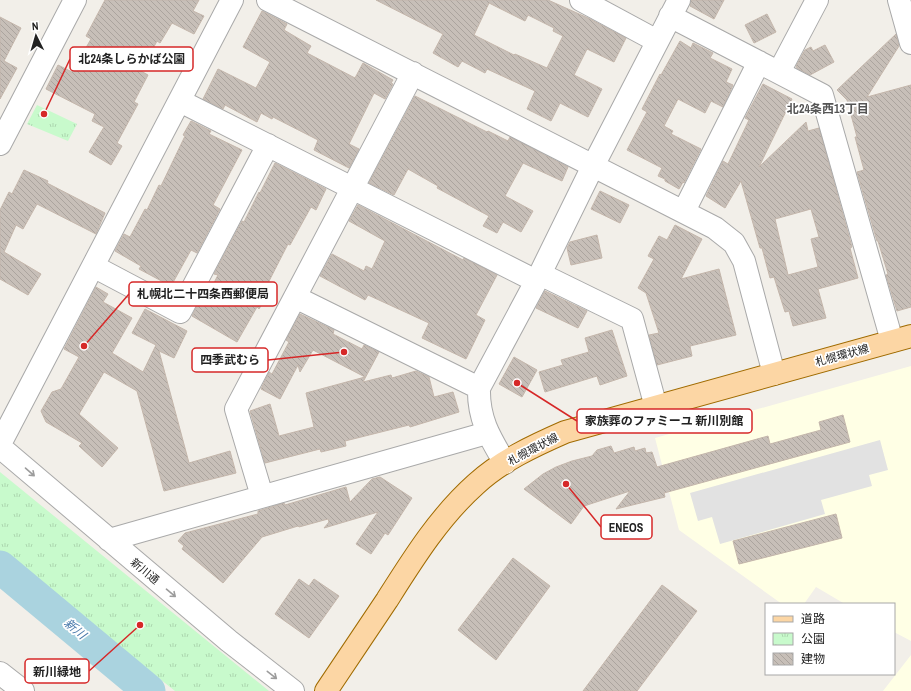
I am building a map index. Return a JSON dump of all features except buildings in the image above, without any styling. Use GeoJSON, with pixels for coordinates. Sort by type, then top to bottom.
{"type":"FeatureCollection","features":[{"type":"Feature","properties":{"kind":"main road","name":"札幌環状線"},"geometry":{"type":"LineString","coordinates":[[326,691],[424,543],[448,512],[476,484],[505,463],[535,445],[565,432],[902,338]]}},
{"type":"Feature","properties":{"kind":"street"},"geometry":{"type":"LineString","coordinates":[[0,144],[75,0]]}},
{"type":"Feature","properties":{"kind":"street"},"geometry":{"type":"LineString","coordinates":[[0,446],[232,0]]}},
{"type":"Feature","properties":{"kind":"street"},"geometry":{"type":"LineString","coordinates":[[268,0],[715,228],[734,243],[744,261],[774,374]]}},
{"type":"Feature","properties":{"kind":"street"},"geometry":{"type":"LineString","coordinates":[[581,0],[657,42]]}},
{"type":"Feature","properties":{"kind":"street"},"geometry":{"type":"LineString","coordinates":[[779,72],[817,0]]}},
{"type":"Feature","properties":{"kind":"street"},"geometry":{"type":"LineString","coordinates":[[899,0],[911,43]]}},
{"type":"Feature","properties":{"kind":"street"},"geometry":{"type":"LineString","coordinates":[[505,463],[488,434],[478,402],[479,388],[538,277],[593,166],[675,8],[759,62],[822,95],[902,338]]}},
{"type":"Feature","properties":{"kind":"street"},"geometry":{"type":"LineString","coordinates":[[684,211],[759,62]]}},
{"type":"Feature","properties":{"kind":"street"},"geometry":{"type":"LineString","coordinates":[[262,496],[236,409],[413,73]]}},
{"type":"Feature","properties":{"kind":"street"},"geometry":{"type":"LineString","coordinates":[[180,101],[353,188],[538,277],[632,319],[656,407]]}},
{"type":"Feature","properties":{"kind":"street"},"geometry":{"type":"LineString","coordinates":[[93,266],[180,312],[268,145]]}},
{"type":"Feature","properties":{"kind":"street"},"geometry":{"type":"LineString","coordinates":[[295,297],[479,388]]}},
{"type":"Feature","properties":{"kind":"street"},"geometry":{"type":"LineString","coordinates":[[109,540],[488,434]]}},
{"type":"Feature","properties":{"kind":"street","name":"新川通"},"geometry":{"type":"LineString","coordinates":[[0,446],[229,641],[293,691]]}},
{"type":"Feature","properties":{"kind":"street"},"geometry":{"type":"LineString","coordinates":[[0,673],[22,691]]}},
{"type":"Feature","properties":{"kind":"shaded area"},"geometry":{"type":"Polygon","coordinates":[[[911,366],[911,641],[895,633],[895,603],[843,603],[816,587],[805,603],[781,603],[679,530],[655,438],[911,366]]]}},
{"type":"Feature","properties":{"kind":"shaded area"},"geometry":{"type":"Polygon","coordinates":[[[880,440],[888,470],[869,475],[872,486],[821,500],[825,514],[720,544],[712,517],[698,521],[690,493],[880,440]]]}},
{"type":"Feature","properties":{"kind":"shaded area"},"geometry":{"type":"Polygon","coordinates":[[[911,655],[911,691],[883,691],[911,655]]]}},
{"type":"Feature","properties":{"kind":"green space"},"geometry":{"type":"Polygon","coordinates":[[[37,105],[77,124],[68,141],[27,124],[37,105]]]}},
{"type":"Feature","properties":{"kind":"green space"},"geometry":{"type":"Polygon","coordinates":[[[0,472],[269,691],[175,691],[11,560],[0,551],[0,472]]]}},
{"type":"Feature","properties":{"kind":"waterway","name":"新川"},"geometry":{"type":"LineString","coordinates":[[0,567],[149,691]]}},
{"type":"Feature","properties":{"kind":"place","name":"北24条しらかば公園"},"geometry":{"type":"Point","coordinates":[44,114]}},
{"type":"Feature","properties":{"kind":"place","name":"札幌北二十四条西郵便局"},"geometry":{"type":"Point","coordinates":[84,346]}},
{"type":"Feature","properties":{"kind":"place","name":"四季武むら"},"geometry":{"type":"Point","coordinates":[344,352]}},
{"type":"Feature","properties":{"kind":"place","name":"家族葬のファミーユ 新川別館"},"geometry":{"type":"Point","coordinates":[517,383]}},
{"type":"Feature","properties":{"kind":"place","name":"ENEOS"},"geometry":{"type":"Point","coordinates":[566,484]}},
{"type":"Feature","properties":{"kind":"place","name":"新川緑地"},"geometry":{"type":"Point","coordinates":[140,625]}},
{"type":"Feature","properties":{"kind":"district","name":"北24条西13丁目"},"geometry":{"type":"Point","coordinates":[828,109]}}]}
